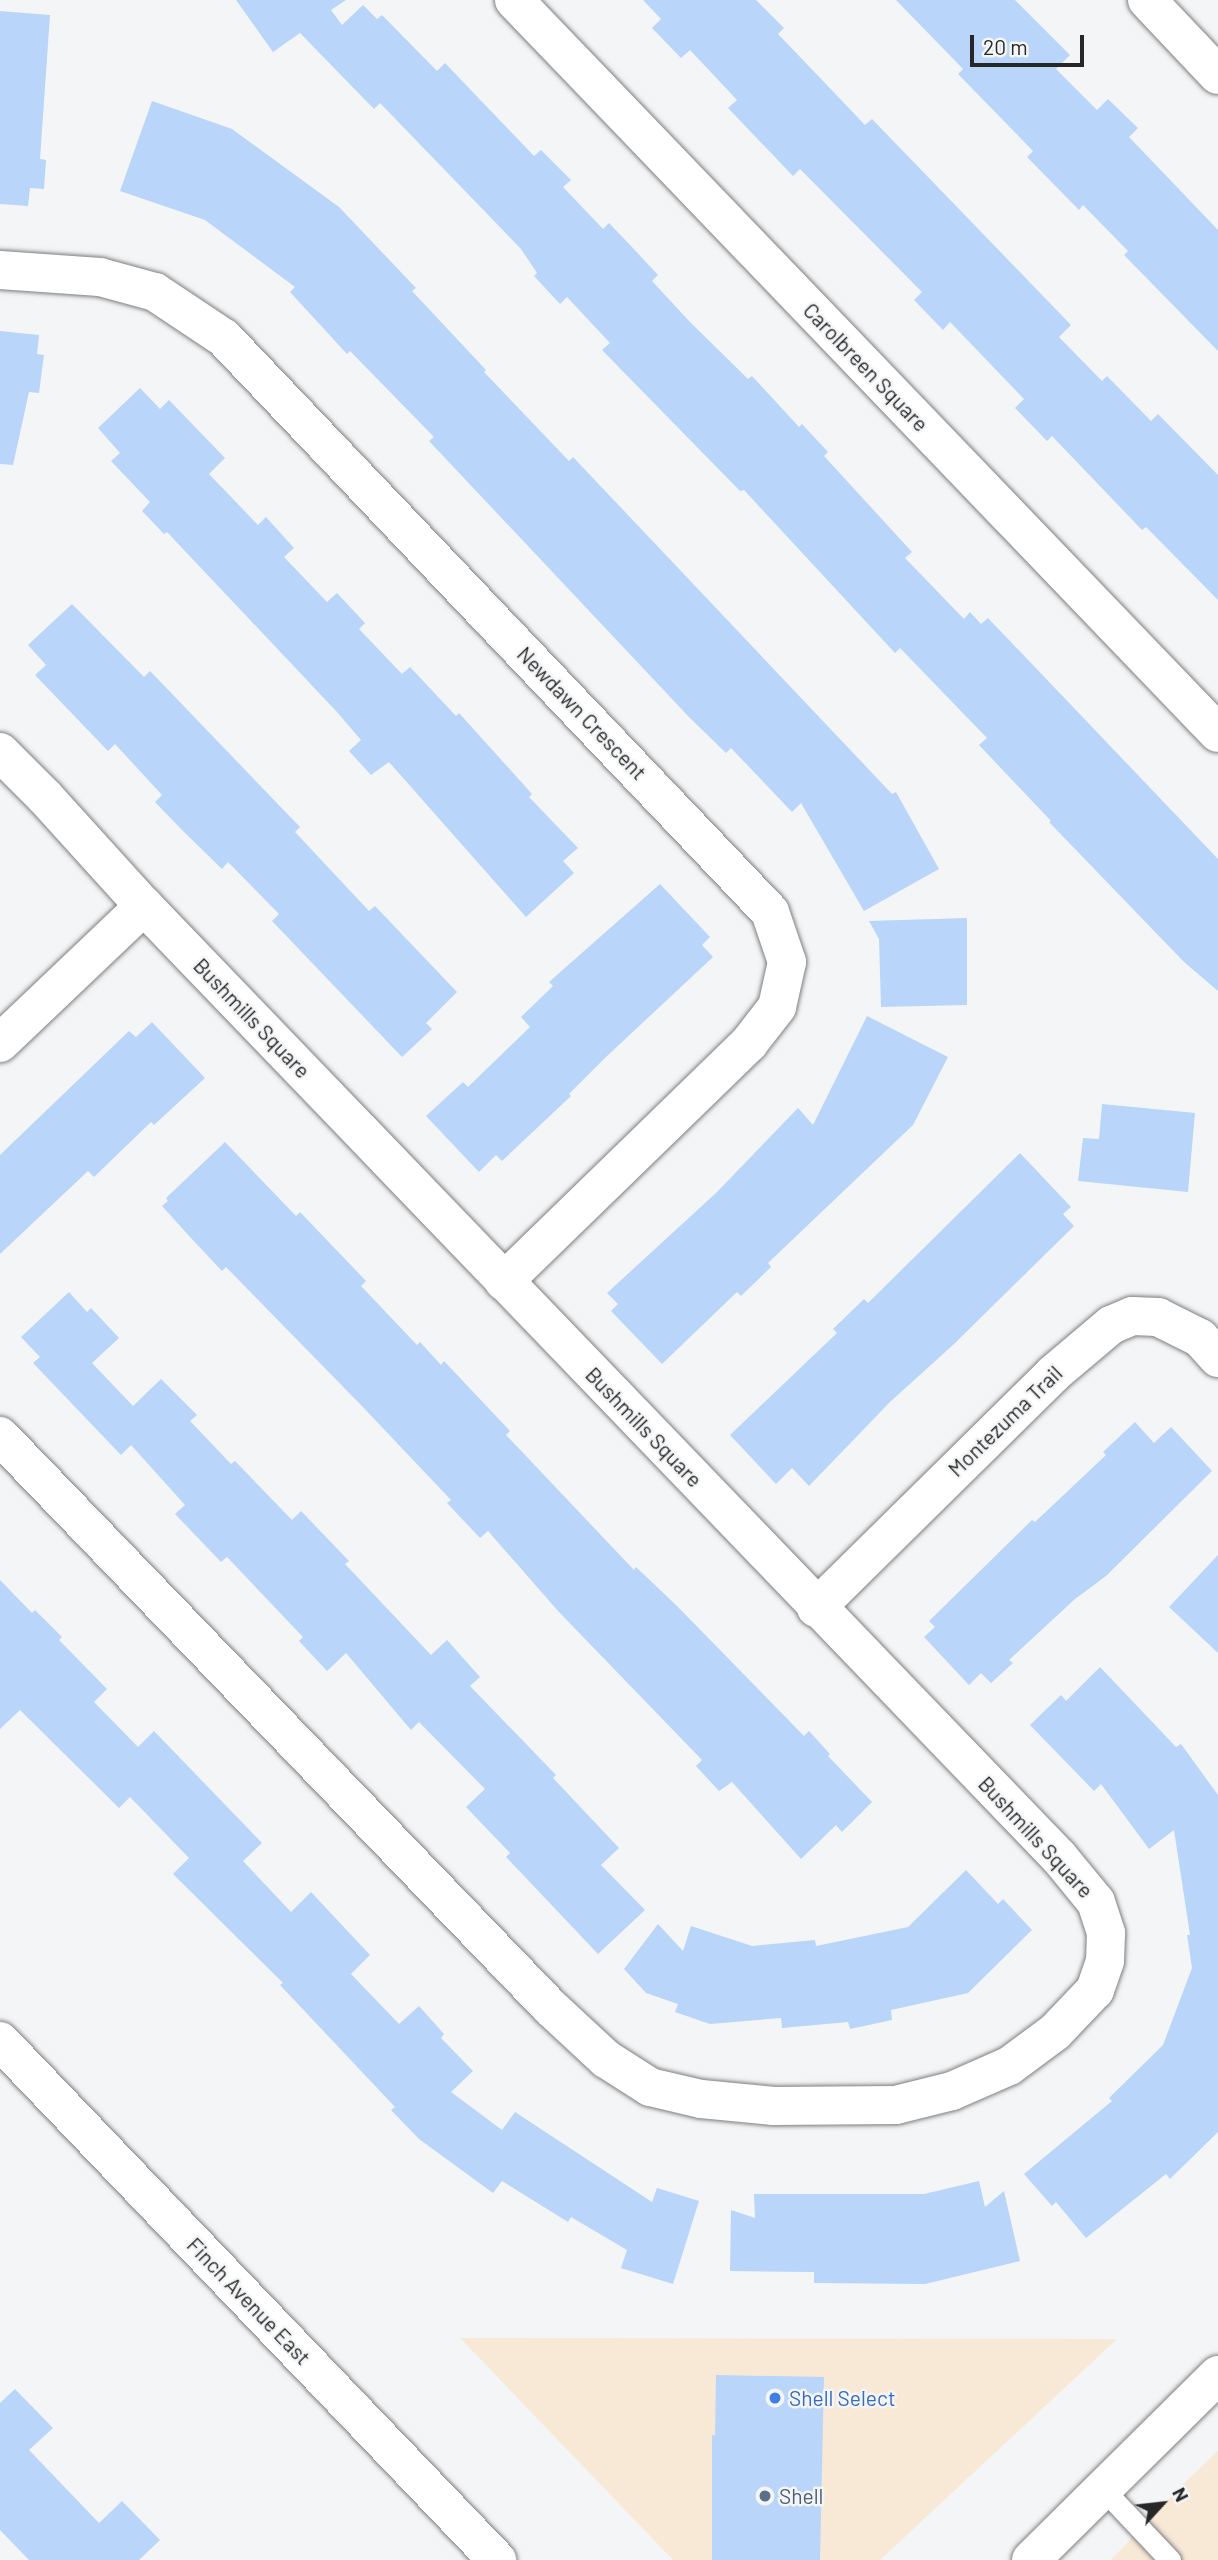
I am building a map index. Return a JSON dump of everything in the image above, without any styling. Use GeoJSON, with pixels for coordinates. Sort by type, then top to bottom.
{"type":"FeatureCollection","features":[{"type":"Feature","properties":{"kind":"street","name":"Carolbreen Square"},"geometry":{"type":"LineString","coordinates":[[514,0],[1218,733]]}},
{"type":"Feature","properties":{"kind":"street"},"geometry":{"type":"LineString","coordinates":[[1147,0],[1218,75]]}},
{"type":"Feature","properties":{"kind":"street","name":"Newdawn Crescent"},"geometry":{"type":"LineString","coordinates":[[0,270],[100,277],[155,292],[224,338],[770,912],[787,962],[777,1007],[749,1043],[504,1280]]}},
{"type":"Feature","properties":{"kind":"street","name":"Bushmills Square"},"geometry":{"type":"LineString","coordinates":[[0,752],[816,1608],[1059,1857],[1096,1902],[1106,1933],[1105,1962],[1095,1990],[1055,2032],[1009,2066],[952,2091],[896,2105],[774,2106],[701,2099],[650,2087],[606,2059],[550,2007],[0,1436]]}},
{"type":"Feature","properties":{"kind":"street"},"geometry":{"type":"LineString","coordinates":[[0,1043],[144,906]]}},
{"type":"Feature","properties":{"kind":"street","name":"Montezuma Trail"},"geometry":{"type":"LineString","coordinates":[[816,1608],[1053,1374],[1111,1325],[1132,1316],[1158,1317],[1200,1338],[1218,1358]]}},
{"type":"Feature","properties":{"kind":"street","name":"Finch Avenue East"},"geometry":{"type":"LineString","coordinates":[[0,2041],[497,2560]]}},
{"type":"Feature","properties":{"kind":"street"},"geometry":{"type":"LineString","coordinates":[[1031,2560],[1218,2375]]}},
{"type":"Feature","properties":{"kind":"lane"},"geometry":{"type":"LineString","coordinates":[[1103,2489],[1170,2560]]}},
{"type":"Feature","properties":{"kind":"shaded area"},"geometry":{"type":"Polygon","coordinates":[[[460,2338],[1117,2339],[880,2560],[673,2560],[460,2338]]]}},
{"type":"Feature","properties":{"kind":"shaded area"},"geometry":{"type":"Polygon","coordinates":[[[1218,2451],[1218,2560],[1111,2560],[1181,2486],[1218,2451]]]}},
{"type":"Feature","properties":{"kind":"building"},"geometry":{"type":"Polygon","coordinates":[[[236,0],[346,0],[331,10],[342,25],[363,5],[377,19],[382,15],[437,71],[445,63],[534,156],[541,150],[571,180],[563,187],[603,229],[609,223],[631,246],[658,275],[652,281],[690,322],[748,379],[752,376],[799,427],[802,424],[828,452],[824,456],[912,552],[905,558],[964,619],[970,612],[981,624],[988,618],[1218,859],[1218,991],[1184,962],[1049,822],[1051,821],[979,745],[987,738],[900,648],[895,653],[744,490],[740,491],[602,350],[610,343],[567,297],[560,304],[534,276],[537,273],[521,249],[380,103],[374,109],[300,33],[273,52],[236,0]]]}},
{"type":"Feature","properties":{"kind":"building"},"geometry":{"type":"Polygon","coordinates":[[[643,0],[756,0],[784,28],[778,34],[865,125],[872,119],[1071,325],[1059,337],[1102,381],[1107,376],[1151,421],[1158,414],[1218,475],[1218,600],[1146,527],[1142,530],[1052,436],[1047,441],[1015,408],[1024,399],[950,322],[943,330],[914,300],[922,292],[800,169],[793,176],[728,108],[737,100],[690,50],[681,58],[652,28],[661,19],[643,0]]]}},
{"type":"Feature","properties":{"kind":"building"},"geometry":{"type":"Polygon","coordinates":[[[896,0],[1015,0],[1070,55],[1056,69],[1097,110],[1108,99],[1138,128],[1129,137],[1218,230],[1218,351],[1124,255],[1128,251],[1083,205],[1079,210],[1027,157],[1033,151],[958,74],[963,69],[896,0]]]}},
{"type":"Feature","properties":{"kind":"building"},"geometry":{"type":"Polygon","coordinates":[[[0,11],[50,15],[40,159],[46,160],[44,189],[30,188],[28,206],[0,204],[0,11]]]}},
{"type":"Feature","properties":{"kind":"building"},"geometry":{"type":"Polygon","coordinates":[[[152,101],[232,129],[339,207],[416,288],[412,291],[486,370],[484,372],[569,461],[573,457],[892,794],[896,792],[939,869],[864,911],[801,803],[792,812],[731,748],[726,753],[689,717],[429,441],[434,437],[350,351],[347,354],[290,292],[295,287],[205,220],[120,191],[152,101]]]}},
{"type":"Feature","properties":{"kind":"building"},"geometry":{"type":"Polygon","coordinates":[[[0,331],[39,335],[37,354],[44,355],[39,393],[29,392],[13,465],[0,464],[0,331]]]}},
{"type":"Feature","properties":{"kind":"building"},"geometry":{"type":"Polygon","coordinates":[[[140,388],[160,409],[169,400],[225,458],[209,474],[258,525],[266,517],[294,548],[284,557],[327,602],[337,593],[365,623],[359,629],[402,674],[410,667],[456,716],[459,713],[532,794],[529,797],[578,848],[563,861],[574,873],[526,917],[389,762],[371,775],[349,751],[361,740],[337,712],[167,532],[164,534],[142,511],[150,502],[111,461],[120,453],[98,428],[140,388]]]}},
{"type":"Feature","properties":{"kind":"building"},"geometry":{"type":"Polygon","coordinates":[[[72,604],[144,677],[150,671],[300,827],[295,832],[369,911],[375,906],[457,992],[426,1023],[432,1029],[402,1057],[272,921],[279,914],[228,862],[222,869],[182,830],[155,802],[162,795],[115,744],[108,751],[35,675],[46,665],[28,645],[72,604]]]}},
{"type":"Feature","properties":{"kind":"building"},"geometry":{"type":"Polygon","coordinates":[[[660,884],[710,937],[702,945],[713,957],[606,1057],[569,1094],[571,1096],[502,1161],[496,1155],[479,1172],[426,1116],[463,1082],[468,1087],[530,1027],[521,1017],[553,986],[549,982],[660,884]]]}},
{"type":"Feature","properties":{"kind":"building"},"geometry":{"type":"Polygon","coordinates":[[[967,918],[967,1005],[881,1007],[879,939],[869,921],[967,918]]]}},
{"type":"Feature","properties":{"kind":"building"},"geometry":{"type":"Polygon","coordinates":[[[867,1016],[948,1057],[913,1125],[768,1263],[771,1267],[741,1296],[737,1292],[662,1364],[611,1311],[618,1304],[607,1293],[716,1193],[798,1108],[813,1125],[867,1016]]]}},
{"type":"Feature","properties":{"kind":"building"},"geometry":{"type":"Polygon","coordinates":[[[152,1022],[205,1078],[154,1125],[151,1122],[94,1177],[88,1171],[0,1254],[0,1155],[129,1031],[136,1037],[152,1022]]]}},
{"type":"Feature","properties":{"kind":"building"},"geometry":{"type":"Polygon","coordinates":[[[1102,1104],[1195,1113],[1188,1192],[1078,1181],[1083,1138],[1099,1139],[1102,1104]]]}},
{"type":"Feature","properties":{"kind":"building"},"geometry":{"type":"Polygon","coordinates":[[[225,1142],[296,1216],[300,1212],[366,1281],[361,1286],[417,1345],[420,1342],[441,1365],[444,1361],[510,1431],[506,1435],[634,1570],[636,1567],[677,1606],[804,1736],[809,1731],[830,1754],[828,1756],[872,1802],[842,1832],[836,1825],[801,1859],[732,1782],[719,1791],[696,1766],[702,1760],[558,1611],[488,1531],[480,1538],[447,1503],[451,1500],[360,1404],[226,1267],[222,1271],[162,1206],[168,1201],[166,1198],[225,1142]]]}},
{"type":"Feature","properties":{"kind":"building"},"geometry":{"type":"Polygon","coordinates":[[[1020,1153],[1071,1207],[1063,1214],[1074,1226],[954,1344],[890,1402],[809,1486],[792,1468],[776,1484],[730,1435],[837,1333],[833,1329],[864,1299],[868,1303],[1020,1153]]]}},
{"type":"Feature","properties":{"kind":"building"},"geometry":{"type":"Polygon","coordinates":[[[69,1292],[87,1312],[91,1308],[119,1338],[92,1363],[133,1406],[161,1379],[197,1415],[190,1421],[231,1464],[235,1461],[292,1520],[301,1511],[349,1561],[345,1564],[431,1655],[447,1640],[480,1677],[470,1686],[556,1775],[553,1778],[619,1848],[601,1865],[645,1910],[598,1954],[506,1857],[510,1853],[466,1807],[485,1789],[419,1722],[411,1730],[346,1653],[327,1671],[299,1641],[303,1637],[227,1557],[221,1562],[175,1514],[185,1505],[131,1445],[121,1455],[33,1363],[40,1357],[21,1337],[69,1292]]]}},
{"type":"Feature","properties":{"kind":"building"},"geometry":{"type":"Polygon","coordinates":[[[1135,1422],[1154,1443],[1171,1427],[1212,1471],[1106,1576],[1075,1599],[1009,1660],[1013,1663],[991,1683],[981,1673],[969,1685],[924,1637],[935,1627],[929,1621],[1032,1520],[1035,1522],[1106,1455],[1103,1452],[1135,1422]]]}},
{"type":"Feature","properties":{"kind":"building"},"geometry":{"type":"Polygon","coordinates":[[[1218,1555],[1218,1653],[1169,1607],[1218,1555]]]}},
{"type":"Feature","properties":{"kind":"building"},"geometry":{"type":"Polygon","coordinates":[[[0,1580],[32,1613],[35,1610],[62,1637],[59,1640],[107,1689],[94,1702],[138,1747],[154,1731],[262,1843],[243,1861],[291,1912],[311,1892],[370,1955],[351,1974],[399,2024],[419,2006],[444,2034],[441,2038],[473,2071],[451,2092],[502,2130],[515,2112],[652,2202],[657,2188],[699,2201],[673,2284],[621,2268],[627,2250],[571,2217],[568,2222],[502,2181],[493,2193],[419,2139],[391,2110],[395,2107],[280,1985],[283,1983],[173,1874],[189,1858],[130,1797],[119,1808],[20,1710],[0,1729],[0,1580]]]}},
{"type":"Feature","properties":{"kind":"building"},"geometry":{"type":"Polygon","coordinates":[[[1100,1667],[1176,1747],[1181,1744],[1218,1795],[1218,2132],[1170,2179],[1166,2174],[1086,2238],[1056,2202],[1052,2206],[1024,2174],[1112,2101],[1109,2098],[1163,2045],[1192,1968],[1187,1935],[1190,1935],[1174,1830],[1149,1849],[1101,1784],[1094,1791],[1030,1725],[1061,1695],[1066,1701],[1100,1667]]]}},
{"type":"Feature","properties":{"kind":"building"},"geometry":{"type":"Polygon","coordinates":[[[966,1870],[998,1904],[1003,1899],[1032,1930],[968,1993],[891,2010],[892,2020],[850,2029],[848,2022],[782,2028],[781,2018],[710,2024],[675,2012],[678,2004],[646,1993],[624,1969],[658,1924],[683,1951],[691,1926],[752,1946],[815,1940],[816,1946],[908,1927],[966,1870]]]}},
{"type":"Feature","properties":{"kind":"building"},"geometry":{"type":"Polygon","coordinates":[[[979,2181],[985,2207],[1004,2191],[1020,2261],[925,2284],[814,2283],[814,2272],[730,2271],[731,2210],[755,2218],[754,2194],[924,2194],[979,2181]]]}},
{"type":"Feature","properties":{"kind":"building"},"geometry":{"type":"Polygon","coordinates":[[[716,2375],[824,2377],[820,2560],[712,2560],[712,2435],[715,2435],[716,2375]]]}},
{"type":"Feature","properties":{"kind":"building"},"geometry":{"type":"Polygon","coordinates":[[[15,2389],[53,2428],[29,2450],[99,2523],[122,2501],[160,2540],[139,2560],[29,2560],[0,2530],[0,2403],[15,2389]]]}},
{"type":"Feature","properties":{"kind":"place","name":"Shell Select"},"geometry":{"type":"Point","coordinates":[775,2398]}},
{"type":"Feature","properties":{"kind":"place","name":"Shell"},"geometry":{"type":"Point","coordinates":[765,2496]}}]}
